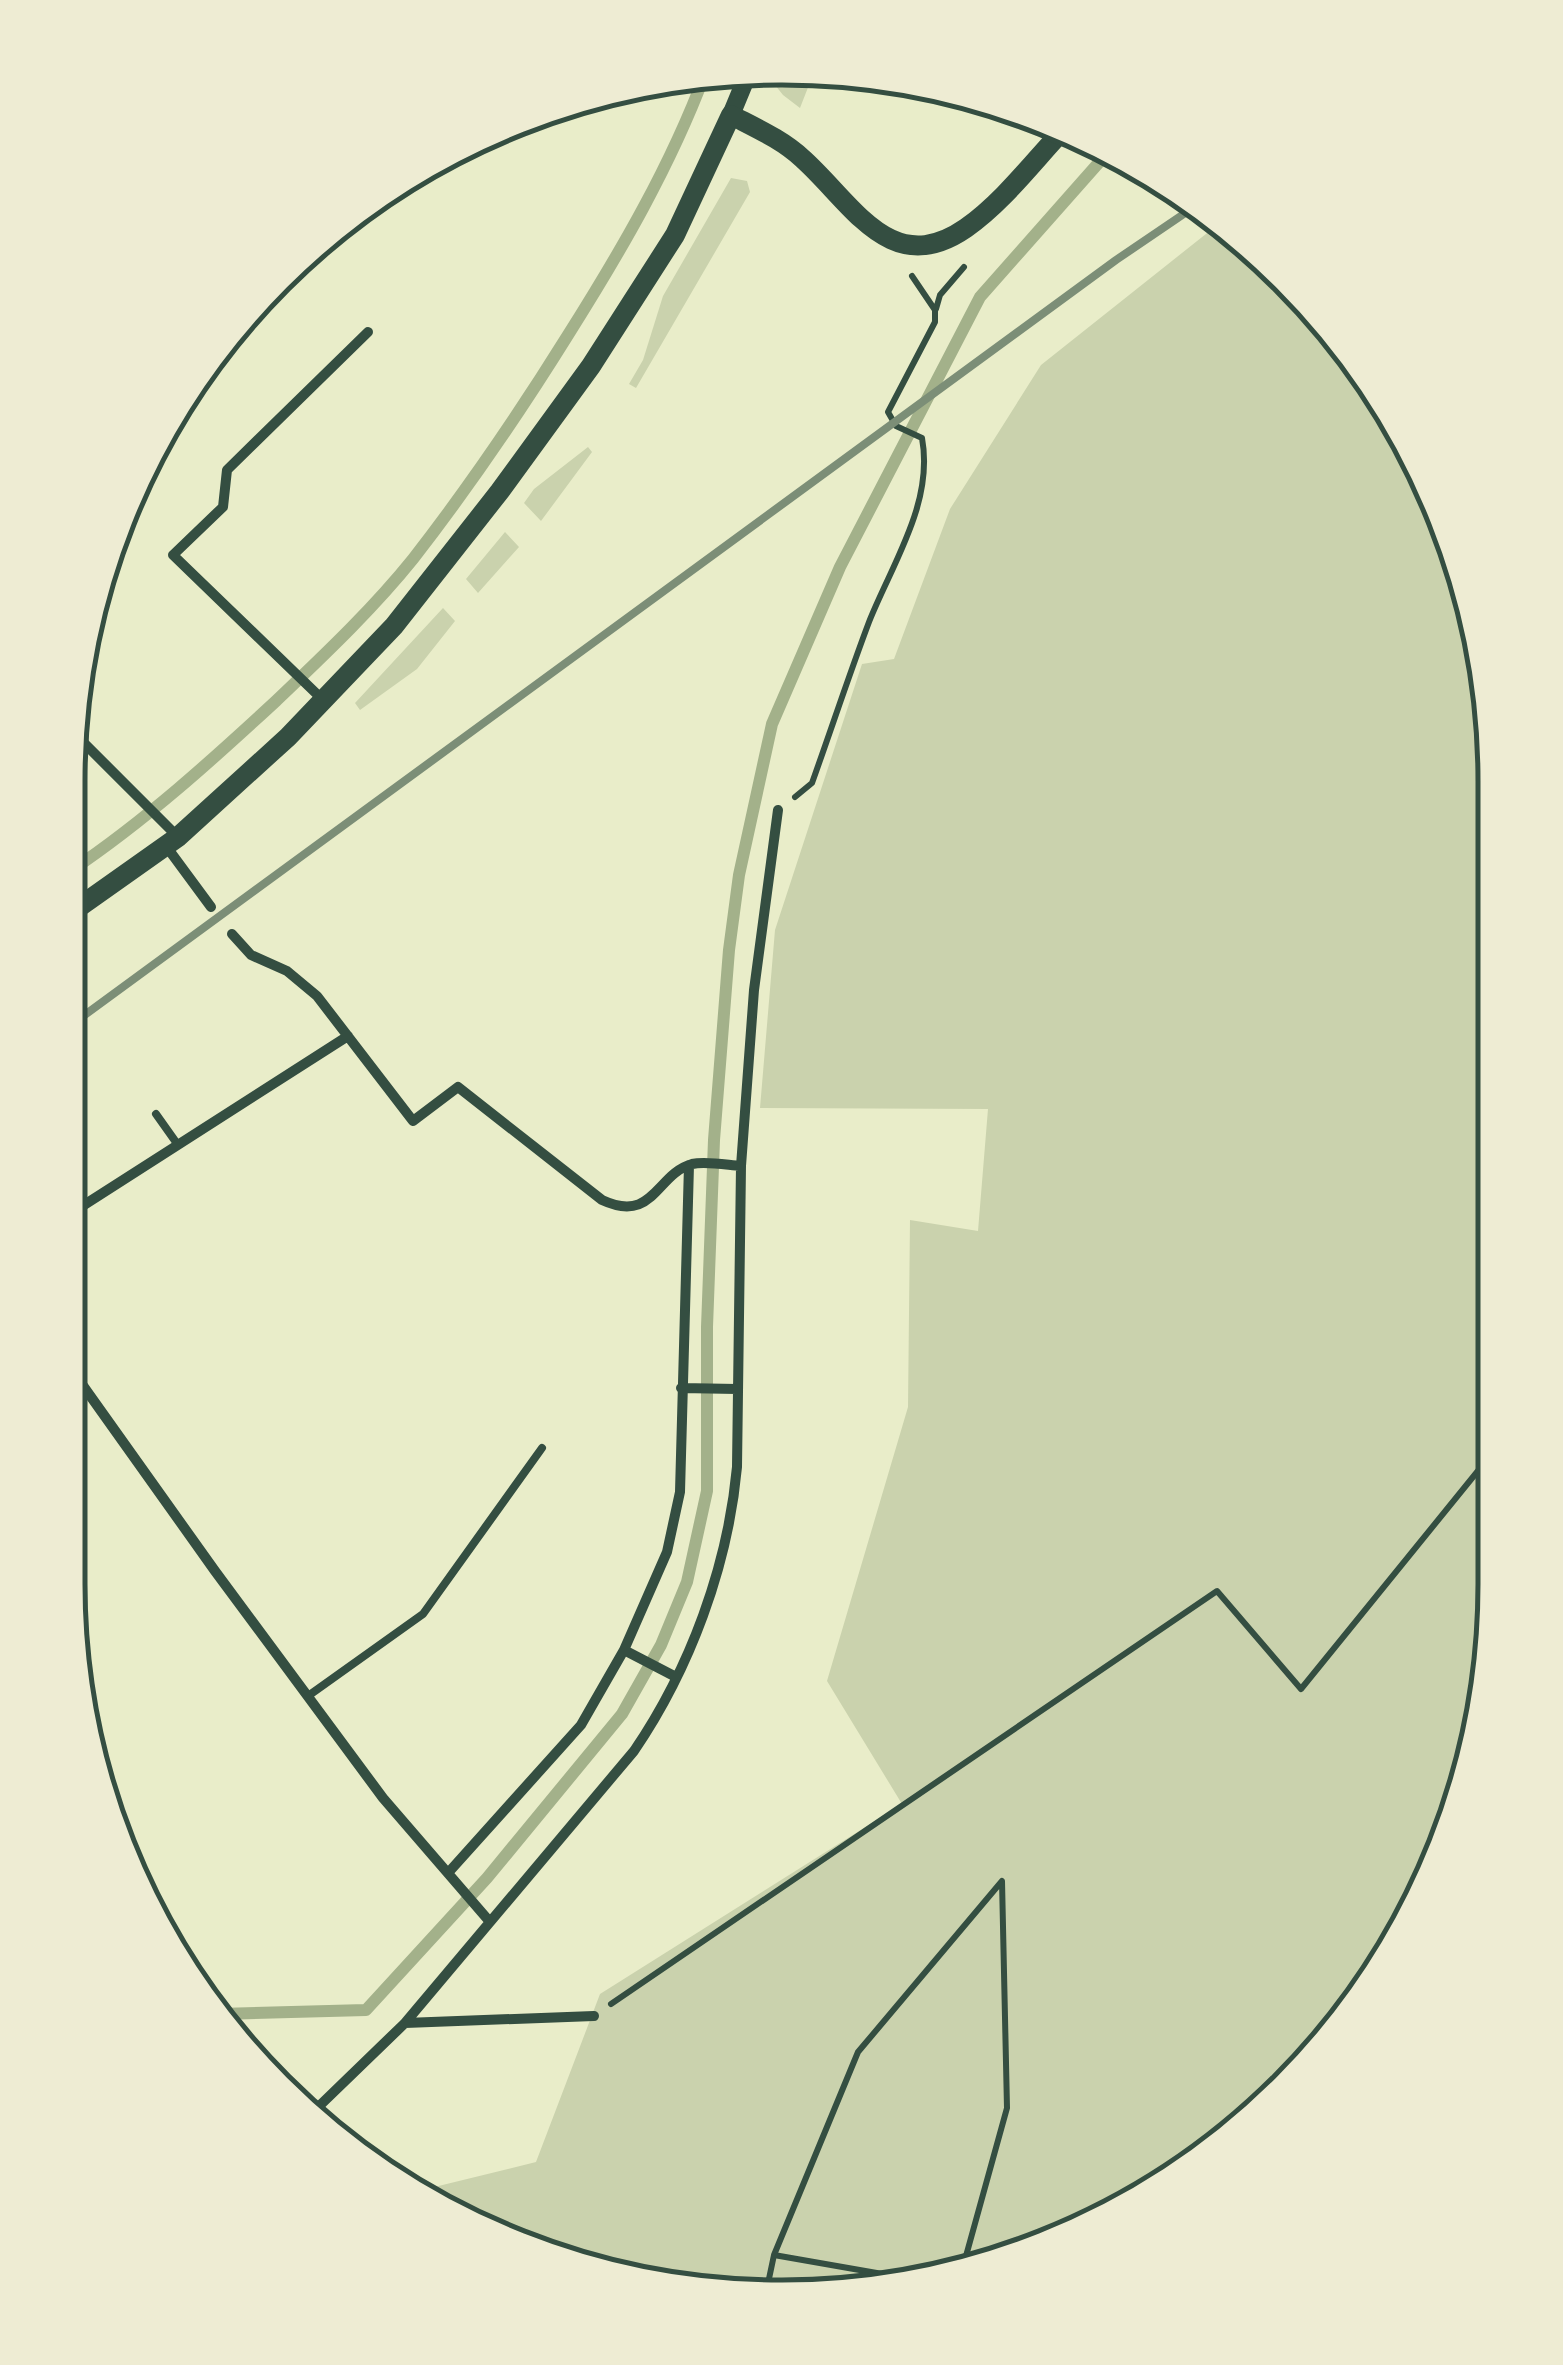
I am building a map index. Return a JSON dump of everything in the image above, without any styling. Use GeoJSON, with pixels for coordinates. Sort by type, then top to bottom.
{"type":"FeatureCollection","features":[{"type":"Feature","properties":{"kind":"main road"},"geometry":{"type":"LineString","coordinates":[[85,903],[172,841],[288,737],[315,693],[394,626],[591,366],[675,235],[731,115],[781,141],[802,157],[878,235],[897,244],[920,247],[943,241],[966,227],[1053,140]]}},
{"type":"Feature","properties":{"kind":"street"},"geometry":{"type":"LineString","coordinates":[[731,115],[743,86]]}},
{"type":"Feature","properties":{"kind":"street"},"geometry":{"type":"LineString","coordinates":[[315,693],[173,554],[223,508],[228,470],[368,332]]}},
{"type":"Feature","properties":{"kind":"street"},"geometry":{"type":"LineString","coordinates":[[86,744],[162,820],[211,907]]}},
{"type":"Feature","properties":{"kind":"street"},"geometry":{"type":"LineString","coordinates":[[320,2105],[405,2023],[486,1918],[634,1751],[655,1720],[718,1567],[732,1517],[737,1467],[734,1389],[738,1165],[754,990],[778,810]]}},
{"type":"Feature","properties":{"kind":"street"},"geometry":{"type":"LineString","coordinates":[[232,934],[251,955],[287,970],[317,996],[413,1121],[458,1087],[602,1200],[619,1208],[636,1206],[692,1164],[738,1165]]}},
{"type":"Feature","properties":{"kind":"street"},"geometry":{"type":"LineString","coordinates":[[85,1205],[348,1036]]}},
{"type":"Feature","properties":{"kind":"street"},"geometry":{"type":"LineString","coordinates":[[451,1877],[581,1725],[627,1652],[667,1552],[680,1492],[692,1164]]}},
{"type":"Feature","properties":{"kind":"street"},"geometry":{"type":"LineString","coordinates":[[85,1388],[383,1798],[486,1918]]}},
{"type":"Feature","properties":{"kind":"street"},"geometry":{"type":"LineString","coordinates":[[684,1388],[734,1389]]}},
{"type":"Feature","properties":{"kind":"street"},"geometry":{"type":"LineString","coordinates":[[627,1652],[672,1675]]}},
{"type":"Feature","properties":{"kind":"street"},"geometry":{"type":"LineString","coordinates":[[405,2023],[594,2016]]}},
{"type":"Feature","properties":{"kind":"lane"},"geometry":{"type":"LineString","coordinates":[[156,1114],[178,1146]]}},
{"type":"Feature","properties":{"kind":"lane"},"geometry":{"type":"LineString","coordinates":[[308,1696],[422,1614],[542,1448]]}},
{"type":"Feature","properties":{"kind":"path"},"geometry":{"type":"LineString","coordinates":[[778,810],[812,784],[870,622],[919,505],[922,438],[896,426],[888,412],[935,322],[936,310],[916,285],[897,244]]}},
{"type":"Feature","properties":{"kind":"path"},"geometry":{"type":"LineString","coordinates":[[594,2016],[1217,1591],[1301,1689],[1478,1471]]}},
{"type":"Feature","properties":{"kind":"path"},"geometry":{"type":"LineString","coordinates":[[769,2280],[774,2255],[858,2052],[1002,1881],[1007,2108],[966,2255]]}},
{"type":"Feature","properties":{"kind":"path"},"geometry":{"type":"LineString","coordinates":[[774,2255],[878,2273]]}},
{"type":"Feature","properties":{"kind":"green space"},"geometry":{"type":"Polygon","coordinates":[[[775,85],[809,86],[800,108],[775,85]]]}},
{"type":"Feature","properties":{"kind":"green space"},"geometry":{"type":"Polygon","coordinates":[[[731,178],[747,181],[750,192],[636,388],[629,384],[643,360],[663,296],[731,178]]]}},
{"type":"Feature","properties":{"kind":"green space"},"geometry":{"type":"Polygon","coordinates":[[[1209,232],[1305,322],[1361,395],[1406,473],[1441,558],[1465,646],[1477,736],[1478,782],[1478,1584],[1477,1629],[1465,1719],[1425,1850],[1385,1932],[1361,1970],[1334,2008],[1274,2076],[1206,2136],[1168,2163],[1130,2187],[1048,2227],[917,2267],[827,2279],[782,2280],[736,2279],[646,2267],[515,2227],[433,2187],[536,2162],[600,1994],[902,1804],[827,1681],[908,1407],[910,1220],[978,1231],[988,1109],[760,1108],[775,930],[862,664],[894,659],[950,509],[1041,365],[1209,232]]]}},
{"type":"Feature","properties":{"kind":"green space"},"geometry":{"type":"Polygon","coordinates":[[[588,447],[592,452],[541,521],[524,503],[534,489],[588,447]]]}},
{"type":"Feature","properties":{"kind":"green space"},"geometry":{"type":"Polygon","coordinates":[[[505,532],[519,547],[478,593],[466,579],[505,532]]]}},
{"type":"Feature","properties":{"kind":"green space"},"geometry":{"type":"Polygon","coordinates":[[[443,608],[455,621],[417,669],[360,710],[355,703],[443,608]]]}},
{"type":"Feature","properties":{"kind":"waterway"},"geometry":{"type":"LineString","coordinates":[[85,861],[152,810],[252,723],[347,632],[413,559],[513,421],[607,272],[660,175],[698,90]]}},
{"type":"Feature","properties":{"kind":"waterway"},"geometry":{"type":"LineString","coordinates":[[234,2014],[366,2010],[487,1878],[622,1714],[661,1645],[687,1582],[707,1491],[707,1327],[714,1140],[729,950],[739,875],[772,724],[840,567],[980,297],[1099,162]]}},
{"type":"Feature","properties":{"kind":"railway"},"geometry":{"type":"LineString","coordinates":[[85,1015],[1184,214]]}}]}
